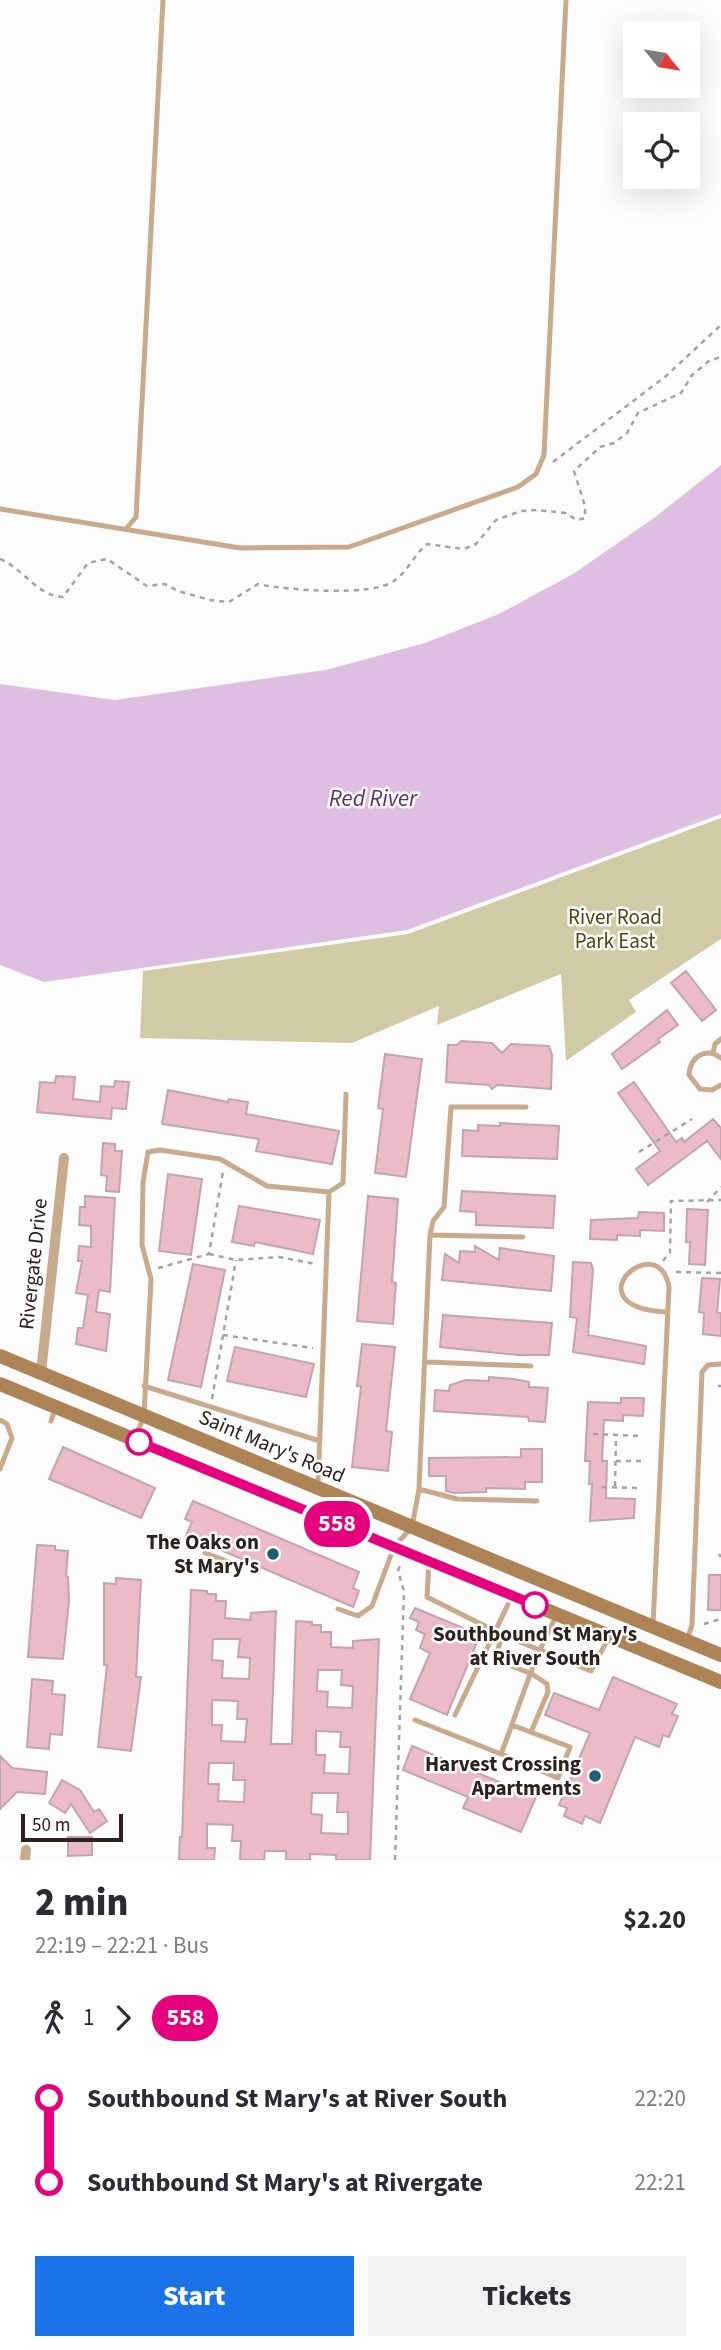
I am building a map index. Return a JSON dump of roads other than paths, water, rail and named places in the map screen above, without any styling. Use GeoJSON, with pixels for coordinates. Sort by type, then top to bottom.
{"type":"FeatureCollection","features":[{"type":"Feature","properties":{"kind":"main road","name":"Saint Mary's Road"},"geometry":{"type":"LineString","coordinates":[[0,1356],[721,1655]]}},
{"type":"Feature","properties":{"kind":"main road"},"geometry":{"type":"LineString","coordinates":[[0,1384],[54,1414],[134,1440],[721,1682]]}},
{"type":"Feature","properties":{"kind":"main road"},"geometry":{"type":"LineString","coordinates":[[557,1615],[588,1601]]}},
{"type":"Feature","properties":{"kind":"street","name":"Rivergate Drive"},"geometry":{"type":"LineString","coordinates":[[41,1373],[64,1158]]}},
{"type":"Feature","properties":{"kind":"lane"},"geometry":{"type":"LineString","coordinates":[[126,529],[136,517],[163,0]]}},
{"type":"Feature","properties":{"kind":"lane"},"geometry":{"type":"LineString","coordinates":[[0,509],[35,517],[240,548],[349,547],[518,487],[536,474],[544,455],[566,0]]}},
{"type":"Feature","properties":{"kind":"lane"},"geometry":{"type":"LineString","coordinates":[[713,1053],[715,1044],[721,1039]]}},
{"type":"Feature","properties":{"kind":"lane"},"geometry":{"type":"LineString","coordinates":[[721,1058],[713,1053],[695,1057],[689,1074],[700,1089],[712,1090],[721,1085]]}},
{"type":"Feature","properties":{"kind":"lane"},"geometry":{"type":"LineString","coordinates":[[134,1440],[144,1416],[149,1271],[142,1245],[143,1182],[148,1152],[160,1150],[226,1161],[267,1186],[330,1192],[342,1183],[346,1094]]}},
{"type":"Feature","properties":{"kind":"lane"},"geometry":{"type":"LineString","coordinates":[[338,1608],[358,1616],[372,1606],[394,1547],[412,1527],[419,1489],[430,1235],[433,1221],[444,1207],[451,1107],[526,1107]]}},
{"type":"Feature","properties":{"kind":"lane"},"geometry":{"type":"LineString","coordinates":[[318,1488],[321,1471],[330,1192]]}},
{"type":"Feature","properties":{"kind":"lane"},"geometry":{"type":"LineString","coordinates":[[430,1235],[523,1237]]}},
{"type":"Feature","properties":{"kind":"lane"},"geometry":{"type":"LineString","coordinates":[[653,1627],[668,1279],[658,1267],[643,1264],[635,1266],[624,1277],[625,1299],[637,1309],[666,1312]]}},
{"type":"Feature","properties":{"kind":"lane"},"geometry":{"type":"LineString","coordinates":[[426,1362],[531,1366]]}},
{"type":"Feature","properties":{"kind":"lane"},"geometry":{"type":"LineString","coordinates":[[686,1641],[692,1625],[702,1372],[708,1365],[721,1364]]}},
{"type":"Feature","properties":{"kind":"lane"},"geometry":{"type":"LineString","coordinates":[[144,1385],[320,1441]]}},
{"type":"Feature","properties":{"kind":"lane"},"geometry":{"type":"LineString","coordinates":[[0,1420],[7,1424],[12,1438],[0,1469]]}},
{"type":"Feature","properties":{"kind":"lane"},"geometry":{"type":"LineString","coordinates":[[419,1489],[457,1499],[537,1502]]}},
{"type":"Feature","properties":{"kind":"lane"},"geometry":{"type":"LineString","coordinates":[[205,1553],[235,1564]]}},
{"type":"Feature","properties":{"kind":"lane"},"geometry":{"type":"LineString","coordinates":[[430,1562],[426,1576],[427,1597],[503,1635],[591,1671],[610,1636]]}},
{"type":"Feature","properties":{"kind":"lane"},"geometry":{"type":"LineString","coordinates":[[455,1715],[512,1596]]}},
{"type":"Feature","properties":{"kind":"lane"},"geometry":{"type":"LineString","coordinates":[[501,1754],[557,1615]]}},
{"type":"Feature","properties":{"kind":"lane"},"geometry":{"type":"LineString","coordinates":[[503,1635],[494,1658],[532,1674],[547,1684],[548,1692],[531,1732]]}},
{"type":"Feature","properties":{"kind":"lane"},"geometry":{"type":"LineString","coordinates":[[415,1720],[558,1778],[570,1747],[512,1725]]}},
{"type":"Feature","properties":{"kind":"water","name":"Red River"},"geometry":{"type":"Polygon","coordinates":[[[721,465],[721,814],[407,930],[44,982],[0,965],[0,684],[115,700],[326,670],[425,643],[499,614],[573,574],[654,518],[721,465]]]}},
{"type":"Feature","properties":{"kind":"place","name":"The Oaks on St Mary's"},"geometry":{"type":"Point","coordinates":[273,1554]}},
{"type":"Feature","properties":{"kind":"place","name":"Southbound St Mary's at River South"},"geometry":{"type":"Point","coordinates":[535,1605]}},
{"type":"Feature","properties":{"kind":"place","name":"Harvest Crossing Apartments"},"geometry":{"type":"Point","coordinates":[595,1776]}},
{"type":"Feature","properties":{"kind":"park label","name":"River Road Park East"},"geometry":{"type":"Point","coordinates":[615,929]}}]}
